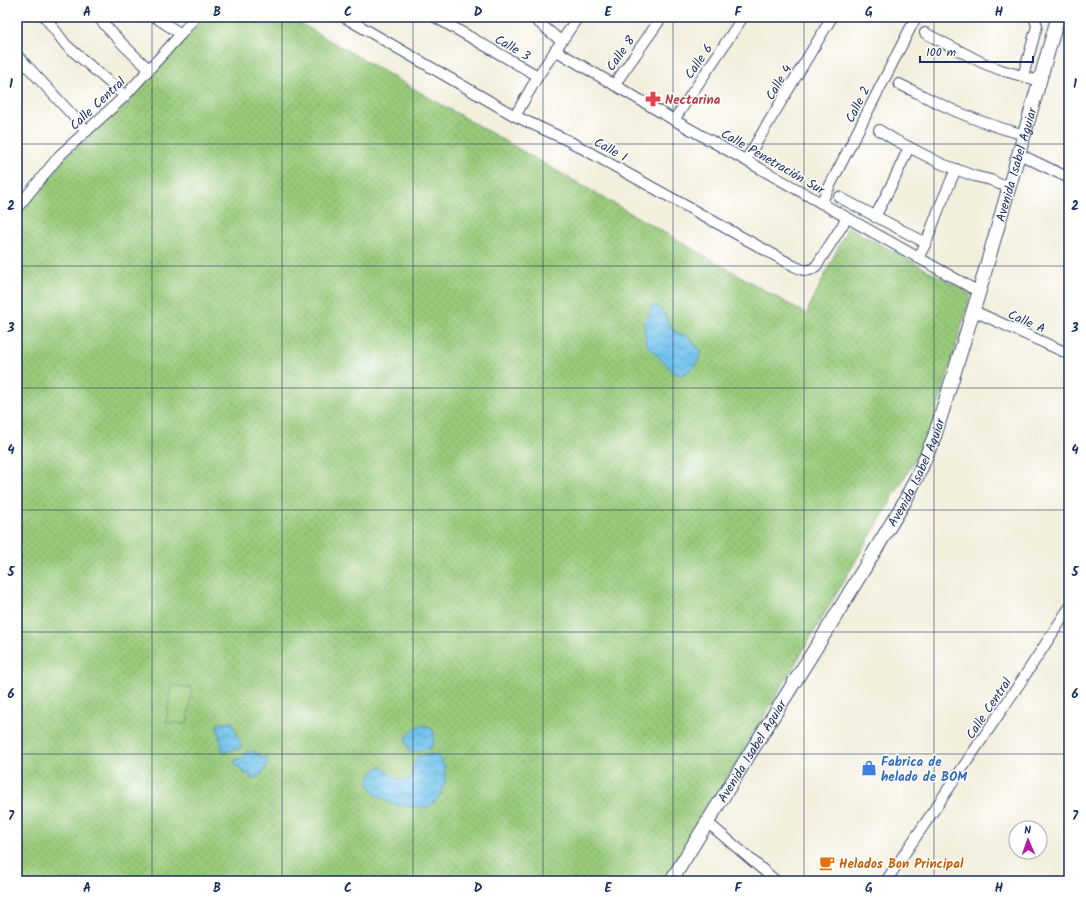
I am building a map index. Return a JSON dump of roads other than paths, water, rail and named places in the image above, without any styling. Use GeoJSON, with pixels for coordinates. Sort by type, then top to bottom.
{"type":"FeatureCollection","features":[{"type":"Feature","properties":{"kind":"main road","name":"Avenida Isabel Aguiar"},"geometry":{"type":"LineString","coordinates":[[671,881],[830,625],[905,501],[921,468],[935,435],[974,311],[1058,17]]}},
{"type":"Feature","properties":{"kind":"street"},"geometry":{"type":"LineString","coordinates":[[45,17],[66,45],[125,96]]}},
{"type":"Feature","properties":{"kind":"street"},"geometry":{"type":"LineString","coordinates":[[98,17],[136,58],[149,69]]}},
{"type":"Feature","properties":{"kind":"street"},"geometry":{"type":"LineString","coordinates":[[155,17],[181,34]]}},
{"type":"Feature","properties":{"kind":"street","name":"Calle 1"},"geometry":{"type":"LineString","coordinates":[[344,17],[514,116],[569,140],[803,270],[808,271],[817,265],[846,218]]}},
{"type":"Feature","properties":{"kind":"street","name":"Calle 3"},"geometry":{"type":"LineString","coordinates":[[435,17],[538,76]]}},
{"type":"Feature","properties":{"kind":"street"},"geometry":{"type":"LineString","coordinates":[[532,17],[561,41]]}},
{"type":"Feature","properties":{"kind":"street"},"geometry":{"type":"LineString","coordinates":[[514,116],[538,76],[578,17]]}},
{"type":"Feature","properties":{"kind":"street","name":"Calle 8"},"geometry":{"type":"LineString","coordinates":[[614,85],[662,17]]}},
{"type":"Feature","properties":{"kind":"street","name":"Calle 6"},"geometry":{"type":"LineString","coordinates":[[674,120],[743,17]]}},
{"type":"Feature","properties":{"kind":"street","name":"Calle 4"},"geometry":{"type":"LineString","coordinates":[[746,160],[832,17]]}},
{"type":"Feature","properties":{"kind":"street","name":"Calle 2"},"geometry":{"type":"LineString","coordinates":[[821,204],[916,17]]}},
{"type":"Feature","properties":{"kind":"street"},"geometry":{"type":"LineString","coordinates":[[1023,76],[1037,26],[1034,17]]}},
{"type":"Feature","properties":{"kind":"street","name":"Calle Central"},"geometry":{"type":"LineString","coordinates":[[17,208],[60,154],[125,96],[181,34],[193,18]]}},
{"type":"Feature","properties":{"kind":"street"},"geometry":{"type":"LineString","coordinates":[[925,33],[983,63],[1001,70],[1040,80]]}},
{"type":"Feature","properties":{"kind":"street","name":"Calle Penetración Sur"},"geometry":{"type":"LineString","coordinates":[[555,50],[821,204],[979,292]]}},
{"type":"Feature","properties":{"kind":"street"},"geometry":{"type":"LineString","coordinates":[[17,55],[87,131]]}},
{"type":"Feature","properties":{"kind":"street"},"geometry":{"type":"LineString","coordinates":[[899,84],[938,104],[962,114],[1001,128],[1024,134]]}},
{"type":"Feature","properties":{"kind":"street"},"geometry":{"type":"LineString","coordinates":[[879,130],[942,164],[1010,187]]}},
{"type":"Feature","properties":{"kind":"street"},"geometry":{"type":"LineString","coordinates":[[875,217],[909,147]]}},
{"type":"Feature","properties":{"kind":"street"},"geometry":{"type":"LineString","coordinates":[[1019,154],[1069,178]]}},
{"type":"Feature","properties":{"kind":"street"},"geometry":{"type":"LineString","coordinates":[[918,258],[926,243],[956,169]]}},
{"type":"Feature","properties":{"kind":"street"},"geometry":{"type":"LineString","coordinates":[[840,197],[926,243]]}},
{"type":"Feature","properties":{"kind":"street","name":"Calle A"},"geometry":{"type":"LineString","coordinates":[[974,311],[1069,354]]}},
{"type":"Feature","properties":{"kind":"street","name":"Calle Central"},"geometry":{"type":"LineString","coordinates":[[886,881],[1016,690],[1069,608]]}},
{"type":"Feature","properties":{"kind":"street"},"geometry":{"type":"LineString","coordinates":[[707,822],[776,881]]}},
{"type":"Feature","properties":{"kind":"water"},"geometry":{"type":"Polygon","coordinates":[[[653,305],[661,309],[674,331],[688,337],[702,352],[696,365],[682,375],[675,374],[646,344],[644,324],[653,305]]]}},
{"type":"Feature","properties":{"kind":"water"},"geometry":{"type":"Polygon","coordinates":[[[232,721],[242,748],[223,752],[217,724],[232,721]]]}},
{"type":"Feature","properties":{"kind":"water"},"geometry":{"type":"Polygon","coordinates":[[[423,725],[428,726],[433,731],[434,740],[431,748],[410,752],[407,746],[406,738],[411,732],[423,725]]]}},
{"type":"Feature","properties":{"kind":"water"},"geometry":{"type":"Polygon","coordinates":[[[254,751],[255,754],[259,754],[261,758],[267,757],[267,762],[264,772],[251,780],[250,773],[244,774],[244,770],[239,770],[239,766],[236,766],[235,760],[245,758],[244,753],[254,751]]]}},
{"type":"Feature","properties":{"kind":"water"},"geometry":{"type":"Polygon","coordinates":[[[429,754],[438,756],[445,766],[445,782],[441,794],[430,807],[407,807],[390,803],[375,794],[368,783],[372,773],[380,766],[398,779],[411,779],[414,764],[418,756],[429,754]]]}},
{"type":"Feature","properties":{"kind":"place","name":"Nectarina"},"geometry":{"type":"Point","coordinates":[653,99]}},
{"type":"Feature","properties":{"kind":"place","name":"Fabrica de helado de BOM"},"geometry":{"type":"Point","coordinates":[869,768]}},
{"type":"Feature","properties":{"kind":"place","name":"Helados Bon Principal"},"geometry":{"type":"Point","coordinates":[827,863]}}]}
